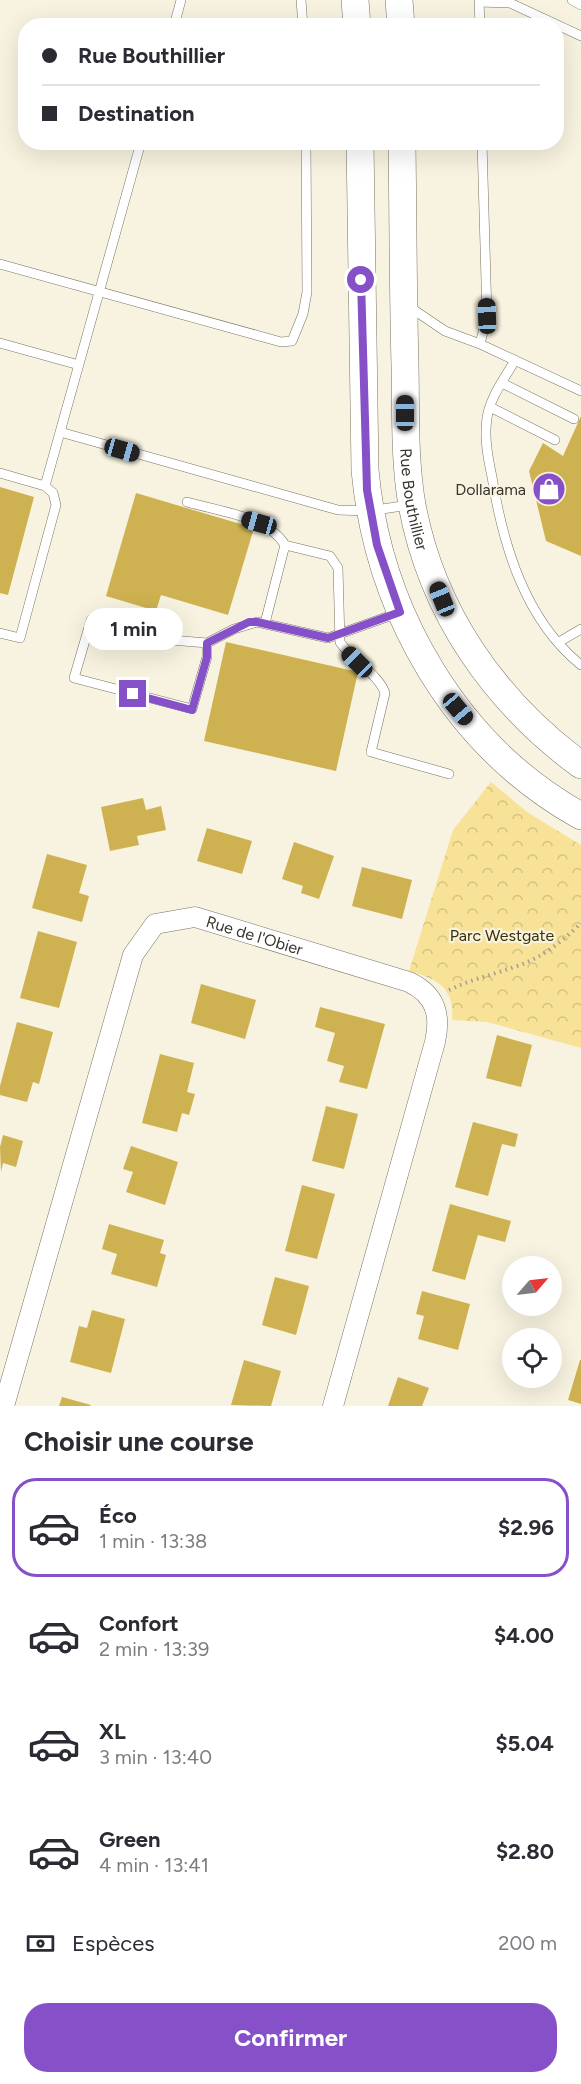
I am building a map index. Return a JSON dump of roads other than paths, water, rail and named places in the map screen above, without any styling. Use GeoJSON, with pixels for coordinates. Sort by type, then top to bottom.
{"type":"FeatureCollection","features":[{"type":"Feature","properties":{"kind":"street"},"geometry":{"type":"LineString","coordinates":[[355,0],[356,18]]}},
{"type":"Feature","properties":{"kind":"street"},"geometry":{"type":"LineString","coordinates":[[399,0],[400,18]]}},
{"type":"Feature","properties":{"kind":"street"},"geometry":{"type":"LineString","coordinates":[[360,150],[362,415],[369,511],[383,564],[400,612],[446,694],[485,741],[526,779],[581,816]]}},
{"type":"Feature","properties":{"kind":"street","name":"Rue Bouthillier"},"geometry":{"type":"LineString","coordinates":[[402,150],[406,450],[412,505],[431,572],[449,616],[482,670],[542,735],[581,765]]}},
{"type":"Feature","properties":{"kind":"street","name":"Rue de l'Obier"},"geometry":{"type":"LineString","coordinates":[[4,1406],[133,955],[155,924],[195,917],[409,982],[431,998],[438,1014],[435,1042],[333,1406]]}},
{"type":"Feature","properties":{"kind":"lane"},"geometry":{"type":"LineString","coordinates":[[176,18],[181,0]]}},
{"type":"Feature","properties":{"kind":"lane"},"geometry":{"type":"LineString","coordinates":[[301,0],[302,18]]}},
{"type":"Feature","properties":{"kind":"lane"},"geometry":{"type":"LineString","coordinates":[[572,0],[581,5]]}},
{"type":"Feature","properties":{"kind":"lane"},"geometry":{"type":"LineString","coordinates":[[480,18],[479,1],[510,3],[542,18]]}},
{"type":"Feature","properties":{"kind":"lane"},"geometry":{"type":"LineString","coordinates":[[564,28],[581,36]]}},
{"type":"Feature","properties":{"kind":"lane"},"geometry":{"type":"LineString","coordinates":[[45,486],[139,150]]}},
{"type":"Feature","properties":{"kind":"lane"},"geometry":{"type":"LineString","coordinates":[[0,264],[281,342],[292,341],[303,314],[307,291],[306,150]]}},
{"type":"Feature","properties":{"kind":"lane"},"geometry":{"type":"LineString","coordinates":[[480,344],[487,316],[482,150]]}},
{"type":"Feature","properties":{"kind":"lane"},"geometry":{"type":"LineString","coordinates":[[403,303],[445,331],[480,344],[581,391]]}},
{"type":"Feature","properties":{"kind":"lane"},"geometry":{"type":"LineString","coordinates":[[0,343],[79,365]]}},
{"type":"Feature","properties":{"kind":"lane"},"geometry":{"type":"LineString","coordinates":[[515,360],[490,407],[486,430],[487,451],[506,545],[525,590],[559,642],[581,665]]}},
{"type":"Feature","properties":{"kind":"lane"},"geometry":{"type":"LineString","coordinates":[[502,383],[574,419]]}},
{"type":"Feature","properties":{"kind":"lane"},"geometry":{"type":"LineString","coordinates":[[490,407],[555,440]]}},
{"type":"Feature","properties":{"kind":"lane"},"geometry":{"type":"LineString","coordinates":[[60,432],[338,510],[369,511],[412,505]]}},
{"type":"Feature","properties":{"kind":"lane"},"geometry":{"type":"LineString","coordinates":[[0,473],[45,486],[53,493],[56,505],[20,639],[0,633]]}},
{"type":"Feature","properties":{"kind":"lane"},"geometry":{"type":"LineString","coordinates":[[187,502],[259,523],[281,537],[285,545],[265,623]]}},
{"type":"Feature","properties":{"kind":"lane"},"geometry":{"type":"LineString","coordinates":[[285,545],[322,553],[335,560],[339,575],[338,636],[346,651],[381,684],[385,693],[371,752],[449,774]]}},
{"type":"Feature","properties":{"kind":"lane"},"geometry":{"type":"LineString","coordinates":[[207,643],[207,657],[192,710],[74,678],[91,620],[159,639],[207,643],[249,622],[265,623],[319,638],[338,636],[400,612]]}},
{"type":"Feature","properties":{"kind":"lane"},"geometry":{"type":"LineString","coordinates":[[559,642],[581,629]]}},
{"type":"Feature","properties":{"kind":"place","name":"Dollarama"},"geometry":{"type":"Point","coordinates":[549,489]}},
{"type":"Feature","properties":{"kind":"park label","name":"Parc Westgate"},"geometry":{"type":"Point","coordinates":[502,935]}}]}
